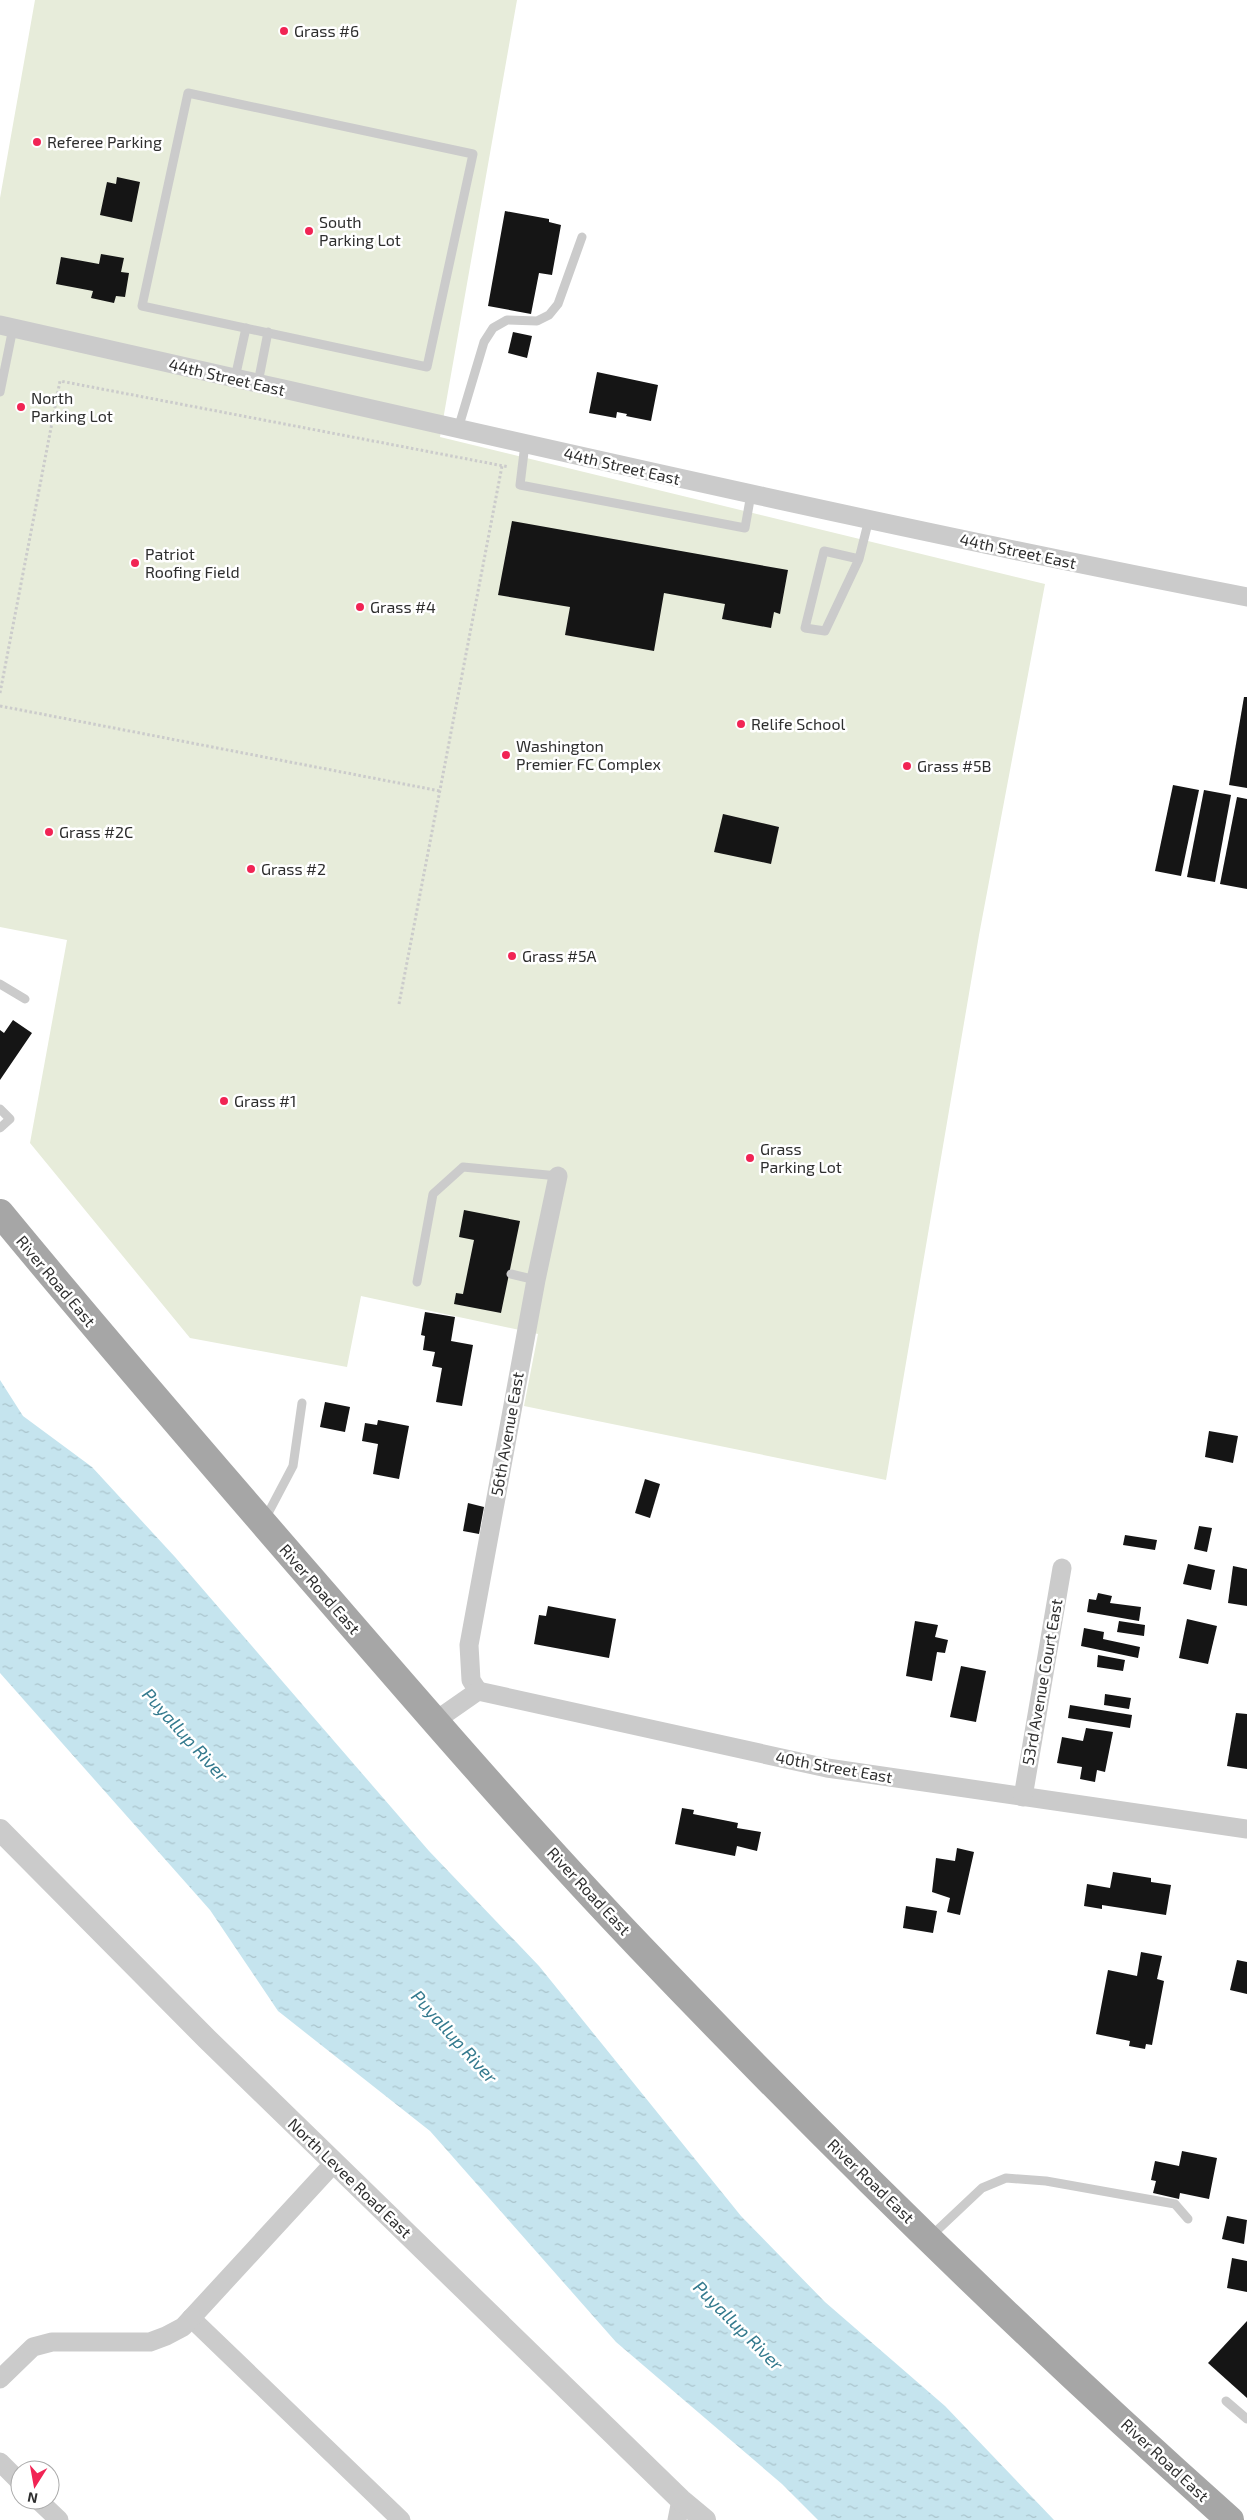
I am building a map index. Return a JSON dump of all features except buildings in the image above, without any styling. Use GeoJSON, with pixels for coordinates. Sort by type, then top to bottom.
{"type":"FeatureCollection","features":[{"type":"Feature","properties":{"kind":"main road","name":"River Road East"},"geometry":{"type":"LineString","coordinates":[[0,1213],[126,1366],[435,1721],[638,1945],[780,2092],[929,2237],[1097,2398],[1230,2520]]}},
{"type":"Feature","properties":{"kind":"street","name":"44th Street East"},"geometry":{"type":"LineString","coordinates":[[7,326],[751,494],[1067,562],[1247,597]]}},
{"type":"Feature","properties":{"kind":"street","name":"56th Avenue East"},"geometry":{"type":"LineString","coordinates":[[478,1691],[471,1680],[469,1645],[536,1280],[558,1176]]}},
{"type":"Feature","properties":{"kind":"street","name":"53rd Avenue Court East"},"geometry":{"type":"LineString","coordinates":[[1023,1797],[1062,1568]]}},
{"type":"Feature","properties":{"kind":"street"},"geometry":{"type":"LineString","coordinates":[[435,1721],[478,1691]]}},
{"type":"Feature","properties":{"kind":"street","name":"40th Street East"},"geometry":{"type":"LineString","coordinates":[[478,1691],[827,1768],[1247,1829]]}},
{"type":"Feature","properties":{"kind":"street","name":"North Levee Road East"},"geometry":{"type":"LineString","coordinates":[[0,1830],[679,2510],[705,2520]]}},
{"type":"Feature","properties":{"kind":"street"},"geometry":{"type":"LineString","coordinates":[[0,2380],[33,2347],[52,2342],[150,2342],[166,2336],[183,2326],[334,2163]]}},
{"type":"Feature","properties":{"kind":"street"},"geometry":{"type":"LineString","coordinates":[[191,2318],[401,2520]]}},
{"type":"Feature","properties":{"kind":"street"},"geometry":{"type":"LineString","coordinates":[[0,2462],[10,2472]]}},
{"type":"Feature","properties":{"kind":"street"},"geometry":{"type":"LineString","coordinates":[[48,2510],[59,2520]]}},
{"type":"Feature","properties":{"kind":"lane"},"geometry":{"type":"LineString","coordinates":[[188,93],[473,154],[427,367],[246,328],[142,306],[188,93]]}},
{"type":"Feature","properties":{"kind":"lane"},"geometry":{"type":"LineString","coordinates":[[458,429],[484,342],[493,328],[507,320],[537,321],[549,315],[558,304],[582,237]]}},
{"type":"Feature","properties":{"kind":"lane"},"geometry":{"type":"LineString","coordinates":[[0,392],[7,326]]}},
{"type":"Feature","properties":{"kind":"lane"},"geometry":{"type":"LineString","coordinates":[[235,378],[246,328]]}},
{"type":"Feature","properties":{"kind":"lane"},"geometry":{"type":"LineString","coordinates":[[258,384],[268,332]]}},
{"type":"Feature","properties":{"kind":"lane"},"geometry":{"type":"LineString","coordinates":[[526,444],[520,485],[745,528],[751,494]]}},
{"type":"Feature","properties":{"kind":"lane"},"geometry":{"type":"LineString","coordinates":[[859,559],[824,552],[805,628],[825,631],[859,559],[869,519]]}},
{"type":"Feature","properties":{"kind":"lane"},"geometry":{"type":"LineString","coordinates":[[0,984],[25,999]]}},
{"type":"Feature","properties":{"kind":"lane"},"geometry":{"type":"LineString","coordinates":[[0,1109],[10,1119],[0,1128]]}},
{"type":"Feature","properties":{"kind":"lane"},"geometry":{"type":"LineString","coordinates":[[417,1282],[433,1194],[463,1168],[558,1176]]}},
{"type":"Feature","properties":{"kind":"lane"},"geometry":{"type":"LineString","coordinates":[[511,1274],[536,1280]]}},
{"type":"Feature","properties":{"kind":"lane"},"geometry":{"type":"LineString","coordinates":[[263,1523],[294,1466],[302,1403]]}},
{"type":"Feature","properties":{"kind":"lane"},"geometry":{"type":"LineString","coordinates":[[929,2237],[982,2188],[1006,2178],[1046,2182],[1175,2204],[1188,2219]]}},
{"type":"Feature","properties":{"kind":"lane"},"geometry":{"type":"LineString","coordinates":[[1226,2400],[1247,2419]]}},
{"type":"Feature","properties":{"kind":"path"},"geometry":{"type":"LineString","coordinates":[[0,693],[60,381],[522,469]]}},
{"type":"Feature","properties":{"kind":"path"},"geometry":{"type":"LineString","coordinates":[[399,1004],[502,466]]}},
{"type":"Feature","properties":{"kind":"path"},"geometry":{"type":"LineString","coordinates":[[0,706],[440,791]]}},
{"type":"Feature","properties":{"kind":"green space","name":"Washington Premier FC Complex"},"geometry":{"type":"Polygon","coordinates":[[[35,0],[517,0],[440,437],[1045,584],[979,935],[886,1480],[524,1406],[538,1334],[361,1296],[347,1367],[190,1338],[30,1143],[67,940],[0,927],[0,198],[35,0]]]}},
{"type":"Feature","properties":{"kind":"water","name":"Puyallup River"},"geometry":{"type":"Polygon","coordinates":[[[0,1380],[23,1416],[92,1467],[175,1557],[429,1851],[539,1966],[741,2216],[825,2302],[945,2406],[1054,2520],[818,2520],[782,2484],[616,2342],[430,2131],[278,2011],[210,1910],[0,1673],[0,1380]]]}},
{"type":"Feature","properties":{"kind":"place","name":"Grass #6"},"geometry":{"type":"Point","coordinates":[284,31]}},
{"type":"Feature","properties":{"kind":"place","name":"Referee Parking"},"geometry":{"type":"Point","coordinates":[37,142]}},
{"type":"Feature","properties":{"kind":"place","name":"South Parking Lot"},"geometry":{"type":"Point","coordinates":[309,231]}},
{"type":"Feature","properties":{"kind":"place","name":"North Parking Lot"},"geometry":{"type":"Point","coordinates":[21,407]}},
{"type":"Feature","properties":{"kind":"place","name":"Patriot Roofing Field"},"geometry":{"type":"Point","coordinates":[135,563]}},
{"type":"Feature","properties":{"kind":"place","name":"Grass #4"},"geometry":{"type":"Point","coordinates":[360,607]}},
{"type":"Feature","properties":{"kind":"place","name":"Relife School"},"geometry":{"type":"Point","coordinates":[741,724]}},
{"type":"Feature","properties":{"kind":"place","name":"Washington Premier FC Complex"},"geometry":{"type":"Point","coordinates":[506,755]}},
{"type":"Feature","properties":{"kind":"place","name":"Grass #5B"},"geometry":{"type":"Point","coordinates":[907,766]}},
{"type":"Feature","properties":{"kind":"place","name":"Grass #2C"},"geometry":{"type":"Point","coordinates":[49,832]}},
{"type":"Feature","properties":{"kind":"place","name":"Grass #2"},"geometry":{"type":"Point","coordinates":[251,869]}},
{"type":"Feature","properties":{"kind":"place","name":"Grass #5A"},"geometry":{"type":"Point","coordinates":[512,956]}},
{"type":"Feature","properties":{"kind":"place","name":"Grass #1"},"geometry":{"type":"Point","coordinates":[224,1101]}},
{"type":"Feature","properties":{"kind":"place","name":"Grass Parking Lot"},"geometry":{"type":"Point","coordinates":[750,1158]}}]}
